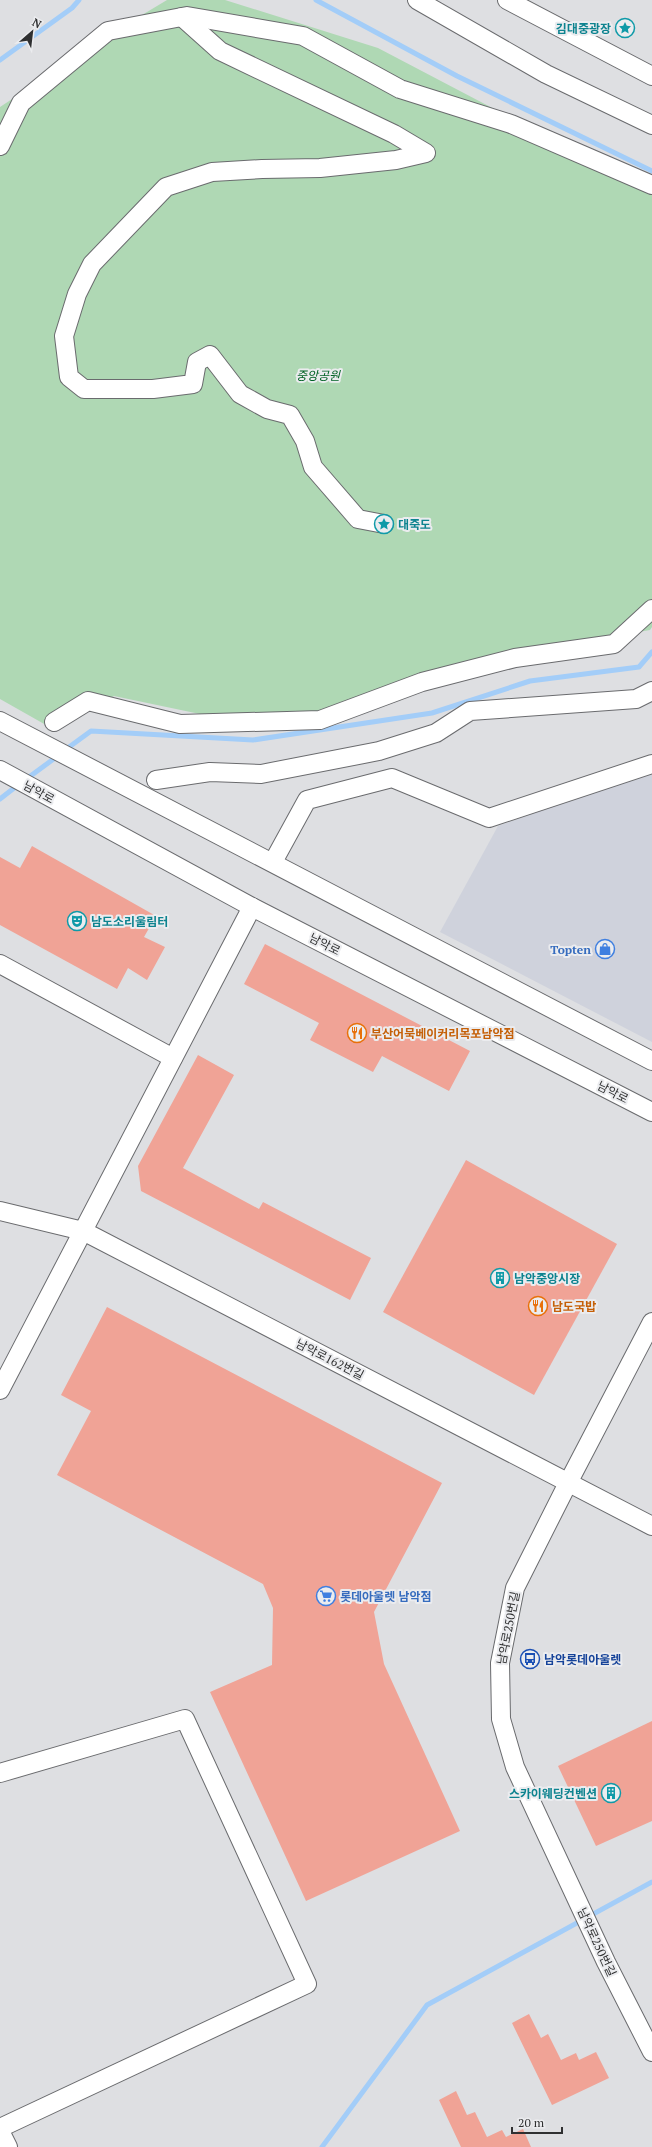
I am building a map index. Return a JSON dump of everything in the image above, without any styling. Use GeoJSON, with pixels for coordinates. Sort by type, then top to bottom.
{"type":"FeatureCollection","features":[{"type":"Feature","properties":{"kind":"street"},"geometry":{"type":"LineString","coordinates":[[417,0],[546,74],[652,125]]}},
{"type":"Feature","properties":{"kind":"street"},"geometry":{"type":"LineString","coordinates":[[507,0],[652,76]]}},
{"type":"Feature","properties":{"kind":"street"},"geometry":{"type":"LineString","coordinates":[[0,146],[21,103],[108,31],[187,16],[303,36],[400,89],[511,124],[652,185]]}},
{"type":"Feature","properties":{"kind":"street"},"geometry":{"type":"LineString","coordinates":[[182,17],[220,50],[394,134],[426,153],[396,160],[320,168],[262,168],[212,172],[166,188],[92,264],[77,294],[64,336],[69,377],[84,389],[153,389],[193,384],[197,362],[210,355],[240,394],[267,410],[290,415],[305,441],[313,467],[358,519],[384,524]]}},
{"type":"Feature","properties":{"kind":"street"},"geometry":{"type":"LineString","coordinates":[[54,722],[88,701],[180,724],[320,720],[422,682],[515,658],[614,644],[652,609]]}},
{"type":"Feature","properties":{"kind":"street"},"geometry":{"type":"LineString","coordinates":[[156,780],[210,772],[261,774],[379,751],[436,733],[470,711],[563,702],[636,699],[652,691]]}},
{"type":"Feature","properties":{"kind":"street"},"geometry":{"type":"LineString","coordinates":[[0,721],[112,781],[273,862],[652,1061]]}},
{"type":"Feature","properties":{"kind":"street"},"geometry":{"type":"LineString","coordinates":[[273,862],[307,800],[392,778],[490,818],[652,764]]}},
{"type":"Feature","properties":{"kind":"street","name":"남악로"},"geometry":{"type":"LineString","coordinates":[[0,770],[252,907],[652,1112]]}},
{"type":"Feature","properties":{"kind":"street"},"geometry":{"type":"LineString","coordinates":[[0,1390],[252,907]]}},
{"type":"Feature","properties":{"kind":"street"},"geometry":{"type":"LineString","coordinates":[[0,964],[173,1058]]}},
{"type":"Feature","properties":{"kind":"street","name":"남악로162번길"},"geometry":{"type":"LineString","coordinates":[[0,1211],[83,1231],[652,1526]]}},
{"type":"Feature","properties":{"kind":"street","name":"남악로250번길"},"geometry":{"type":"LineString","coordinates":[[652,1322],[515,1588],[500,1663],[501,1719],[515,1766],[606,1962],[652,2052]]}},
{"type":"Feature","properties":{"kind":"street"},"geometry":{"type":"LineString","coordinates":[[0,1773],[184,1719],[307,1984],[0,2128]]}},
{"type":"Feature","properties":{"kind":"street"},"geometry":{"type":"LineString","coordinates":[[0,2131],[8,2147]]}},
{"type":"Feature","properties":{"kind":"shaded area"},"geometry":{"type":"Polygon","coordinates":[[[652,771],[652,1042],[440,932],[498,826],[652,771]]]}},
{"type":"Feature","properties":{"kind":"green space","name":"중앙공원"},"geometry":{"type":"Polygon","coordinates":[[[167,0],[225,0],[378,48],[652,192],[652,627],[650,630],[453,664],[272,729],[114,696],[53,729],[0,699],[0,107],[112,33],[167,0]]]}},
{"type":"Feature","properties":{"kind":"building","name":"남도소리울림터"},"geometry":{"type":"Polygon","coordinates":[[[32,846],[156,916],[144,937],[165,947],[147,980],[128,968],[117,989],[0,925],[0,857],[20,868],[32,846]]]}},
{"type":"Feature","properties":{"kind":"building"},"geometry":{"type":"Polygon","coordinates":[[[265,944],[470,1051],[449,1091],[382,1056],[373,1072],[310,1040],[319,1023],[244,984],[265,944]]]}},
{"type":"Feature","properties":{"kind":"building"},"geometry":{"type":"Polygon","coordinates":[[[198,1055],[234,1075],[183,1168],[259,1209],[263,1202],[371,1258],[350,1300],[141,1191],[138,1166],[198,1055]]]}},
{"type":"Feature","properties":{"kind":"building","name":"남악중앙시장"},"geometry":{"type":"Polygon","coordinates":[[[466,1160],[617,1244],[534,1395],[383,1312],[466,1160]]]}},
{"type":"Feature","properties":{"kind":"building","name":"롯데아울렛 남악점"},"geometry":{"type":"Polygon","coordinates":[[[107,1307],[442,1483],[374,1612],[384,1664],[460,1831],[306,1901],[210,1692],[272,1665],[273,1608],[263,1584],[57,1475],[91,1411],[61,1395],[107,1307]]]}},
{"type":"Feature","properties":{"kind":"building","name":"스카이웨딩컨벤션"},"geometry":{"type":"Polygon","coordinates":[[[652,1721],[652,1821],[596,1846],[558,1766],[652,1721]]]}},
{"type":"Feature","properties":{"kind":"building"},"geometry":{"type":"Polygon","coordinates":[[[529,2014],[541,2038],[548,2034],[561,2060],[576,2053],[579,2060],[596,2052],[609,2078],[552,2105],[512,2023],[529,2014]]]}},
{"type":"Feature","properties":{"kind":"building"},"geometry":{"type":"Polygon","coordinates":[[[456,2091],[467,2115],[475,2112],[487,2137],[502,2130],[506,2137],[523,2129],[531,2147],[461,2147],[439,2100],[456,2091]]]}},
{"type":"Feature","properties":{"kind":"waterway"},"geometry":{"type":"LineString","coordinates":[[0,60],[72,8],[79,0]]}},
{"type":"Feature","properties":{"kind":"waterway"},"geometry":{"type":"LineString","coordinates":[[316,0],[457,76],[652,171]]}},
{"type":"Feature","properties":{"kind":"waterway"},"geometry":{"type":"LineString","coordinates":[[65,750],[91,731],[253,740],[432,713],[530,681],[639,667],[652,652]]}},
{"type":"Feature","properties":{"kind":"waterway"},"geometry":{"type":"LineString","coordinates":[[25,780],[59,755]]}},
{"type":"Feature","properties":{"kind":"waterway"},"geometry":{"type":"LineString","coordinates":[[0,799],[18,785]]}},
{"type":"Feature","properties":{"kind":"waterway"},"geometry":{"type":"LineString","coordinates":[[322,2147],[427,2005],[652,1882]]}},
{"type":"Feature","properties":{"kind":"place","name":"김대중광장"},"geometry":{"type":"Point","coordinates":[625,28]}},
{"type":"Feature","properties":{"kind":"place","name":"대죽도"},"geometry":{"type":"Point","coordinates":[384,524]}},
{"type":"Feature","properties":{"kind":"place","name":"남도소리울림터"},"geometry":{"type":"Point","coordinates":[77,921]}},
{"type":"Feature","properties":{"kind":"place","name":"Topten"},"geometry":{"type":"Point","coordinates":[605,949]}},
{"type":"Feature","properties":{"kind":"place","name":"부산어묵베이커리목포남악점"},"geometry":{"type":"Point","coordinates":[357,1033]}},
{"type":"Feature","properties":{"kind":"place","name":"남악중앙시장"},"geometry":{"type":"Point","coordinates":[500,1278]}},
{"type":"Feature","properties":{"kind":"place","name":"남도국밥"},"geometry":{"type":"Point","coordinates":[538,1306]}},
{"type":"Feature","properties":{"kind":"place","name":"롯데아울렛 남악점"},"geometry":{"type":"Point","coordinates":[326,1596]}},
{"type":"Feature","properties":{"kind":"place","name":"남악롯데아울렛"},"geometry":{"type":"Point","coordinates":[530,1659]}},
{"type":"Feature","properties":{"kind":"place","name":"스카이웨딩컨벤션"},"geometry":{"type":"Point","coordinates":[611,1793]}}]}
